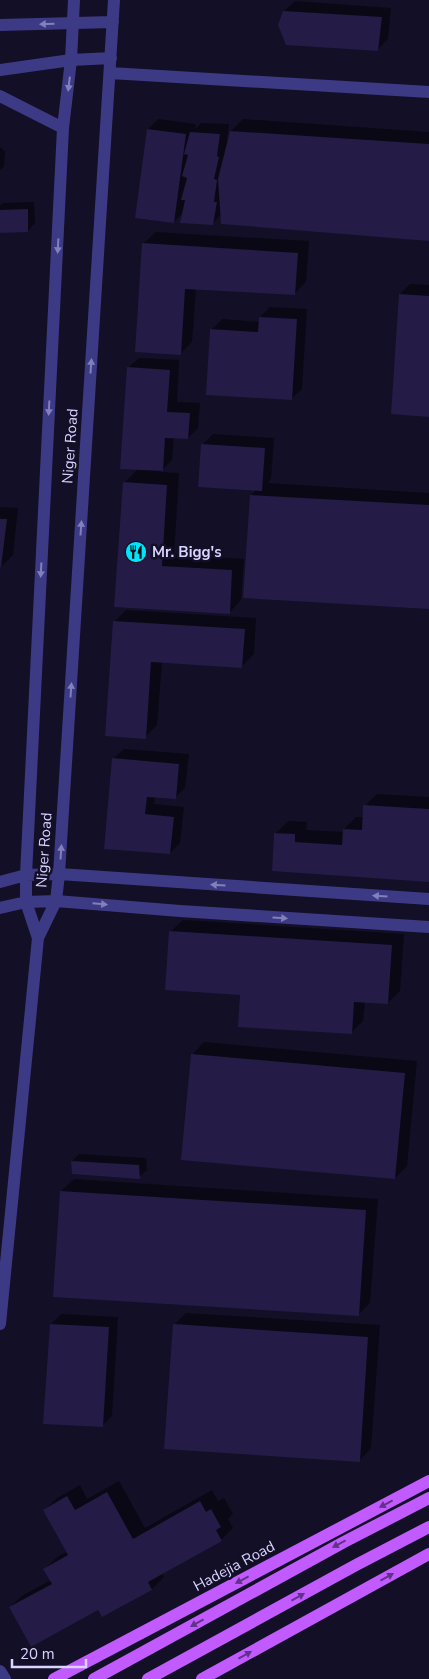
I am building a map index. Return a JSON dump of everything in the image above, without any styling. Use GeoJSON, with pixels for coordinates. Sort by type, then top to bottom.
{"type":"FeatureCollection","features":[{"type":"Feature","properties":{"kind":"main road","name":"Hadejia Road"},"geometry":{"type":"LineString","coordinates":[[54,1679],[429,1481]]}},
{"type":"Feature","properties":{"kind":"main road"},"geometry":{"type":"LineString","coordinates":[[94,1679],[344,1542],[429,1498]]}},
{"type":"Feature","properties":{"kind":"main road"},"geometry":{"type":"LineString","coordinates":[[148,1679],[429,1527]]}},
{"type":"Feature","properties":{"kind":"main road"},"geometry":{"type":"LineString","coordinates":[[202,1679],[429,1554]]}},
{"type":"Feature","properties":{"kind":"street","name":"Niger Road"},"geometry":{"type":"LineString","coordinates":[[38,938],[26,902],[26,875],[63,128],[71,60],[74,0]]}},
{"type":"Feature","properties":{"kind":"street","name":"Niger Road"},"geometry":{"type":"LineString","coordinates":[[38,938],[56,901],[59,874],[114,0]]}},
{"type":"Feature","properties":{"kind":"street"},"geometry":{"type":"LineString","coordinates":[[0,25],[113,22]]}},
{"type":"Feature","properties":{"kind":"street"},"geometry":{"type":"LineString","coordinates":[[0,70],[71,60],[111,58]]}},
{"type":"Feature","properties":{"kind":"street"},"geometry":{"type":"LineString","coordinates":[[110,73],[429,92]]}},
{"type":"Feature","properties":{"kind":"street"},"geometry":{"type":"LineString","coordinates":[[0,96],[63,128]]}},
{"type":"Feature","properties":{"kind":"street"},"geometry":{"type":"LineString","coordinates":[[0,882],[26,875],[59,874],[429,899]]}},
{"type":"Feature","properties":{"kind":"street"},"geometry":{"type":"LineString","coordinates":[[0,908],[26,902],[56,901],[429,927]]}},
{"type":"Feature","properties":{"kind":"street"},"geometry":{"type":"LineString","coordinates":[[0,1324],[38,938]]}},
{"type":"Feature","properties":{"kind":"street"},"geometry":{"type":"LineString","coordinates":[[0,1670],[5,1679]]}},
{"type":"Feature","properties":{"kind":"building"},"geometry":{"type":"Polygon","coordinates":[[[283,11],[382,17],[378,51],[286,45],[278,25],[283,11]]]}},
{"type":"Feature","properties":{"kind":"building"},"geometry":{"type":"Polygon","coordinates":[[[147,129],[186,134],[174,223],[135,218],[147,129]]]}},
{"type":"Feature","properties":{"kind":"building"},"geometry":{"type":"Polygon","coordinates":[[[230,131],[429,144],[429,241],[221,224],[218,179],[230,131]]]}},
{"type":"Feature","properties":{"kind":"building"},"geometry":{"type":"Polygon","coordinates":[[[190,132],[220,134],[217,156],[219,157],[214,179],[217,180],[214,202],[217,202],[213,225],[180,223],[185,200],[181,200],[187,178],[182,176],[188,155],[184,154],[190,132]]]}},
{"type":"Feature","properties":{"kind":"building"},"geometry":{"type":"Polygon","coordinates":[[[28,209],[28,232],[0,233],[0,210],[28,209]]]}},
{"type":"Feature","properties":{"kind":"building"},"geometry":{"type":"Polygon","coordinates":[[[142,243],[298,253],[295,295],[185,289],[181,355],[135,352],[142,243]]]}},
{"type":"Feature","properties":{"kind":"building"},"geometry":{"type":"Polygon","coordinates":[[[399,294],[429,296],[429,417],[391,414],[399,294]]]}},
{"type":"Feature","properties":{"kind":"building"},"geometry":{"type":"Polygon","coordinates":[[[259,317],[297,319],[292,400],[206,395],[210,329],[258,332],[259,317]]]}},
{"type":"Feature","properties":{"kind":"building"},"geometry":{"type":"Polygon","coordinates":[[[127,367],[170,370],[167,412],[190,413],[188,439],[165,438],[163,471],[120,469],[127,367]]]}},
{"type":"Feature","properties":{"kind":"building"},"geometry":{"type":"Polygon","coordinates":[[[201,444],[265,448],[262,491],[198,487],[201,444]]]}},
{"type":"Feature","properties":{"kind":"building"},"geometry":{"type":"Polygon","coordinates":[[[123,482],[167,485],[162,566],[232,570],[230,614],[114,607],[123,482]]]}},
{"type":"Feature","properties":{"kind":"building"},"geometry":{"type":"Polygon","coordinates":[[[250,495],[429,505],[429,609],[243,598],[250,495]]]}},
{"type":"Feature","properties":{"kind":"building"},"geometry":{"type":"Polygon","coordinates":[[[0,519],[7,519],[1,567],[0,567],[0,519]]]}},
{"type":"Feature","properties":{"kind":"building"},"geometry":{"type":"Polygon","coordinates":[[[113,621],[245,629],[242,668],[151,662],[146,739],[105,736],[113,621]]]}},
{"type":"Feature","properties":{"kind":"building"},"geometry":{"type":"Polygon","coordinates":[[[112,758],[179,764],[176,799],[147,797],[145,814],[174,817],[170,854],[104,849],[112,758]]]}},
{"type":"Feature","properties":{"kind":"building"},"geometry":{"type":"Polygon","coordinates":[[[363,805],[429,809],[429,882],[272,871],[274,833],[295,834],[295,842],[342,845],[343,829],[362,830],[363,805]]]}},
{"type":"Feature","properties":{"kind":"building"},"geometry":{"type":"Polygon","coordinates":[[[169,931],[392,945],[388,1004],[354,1002],[352,1034],[238,1027],[240,995],[165,990],[169,931]]]}},
{"type":"Feature","properties":{"kind":"building"},"geometry":{"type":"Polygon","coordinates":[[[191,1054],[405,1073],[395,1179],[181,1160],[191,1054]]]}},
{"type":"Feature","properties":{"kind":"building"},"geometry":{"type":"Polygon","coordinates":[[[71,1161],[139,1165],[140,1179],[72,1174],[71,1161]]]}},
{"type":"Feature","properties":{"kind":"building"},"geometry":{"type":"Polygon","coordinates":[[[60,1191],[366,1210],[359,1316],[53,1297],[60,1191]]]}},
{"type":"Feature","properties":{"kind":"building"},"geometry":{"type":"Polygon","coordinates":[[[50,1324],[109,1327],[103,1427],[43,1424],[50,1324]]]}},
{"type":"Feature","properties":{"kind":"building"},"geometry":{"type":"Polygon","coordinates":[[[173,1324],[368,1337],[360,1462],[164,1449],[173,1324]]]}},
{"type":"Feature","properties":{"kind":"building"},"geometry":{"type":"Polygon","coordinates":[[[107,1492],[133,1539],[200,1501],[206,1512],[211,1509],[221,1527],[216,1530],[222,1541],[148,1582],[152,1590],[102,1617],[98,1610],[31,1647],[9,1607],[52,1584],[43,1569],[68,1555],[43,1510],[67,1496],[75,1510],[107,1492]]]}},
{"type":"Feature","properties":{"kind":"place","name":"Mr. Bigg's"},"geometry":{"type":"Point","coordinates":[136,552]}}]}
